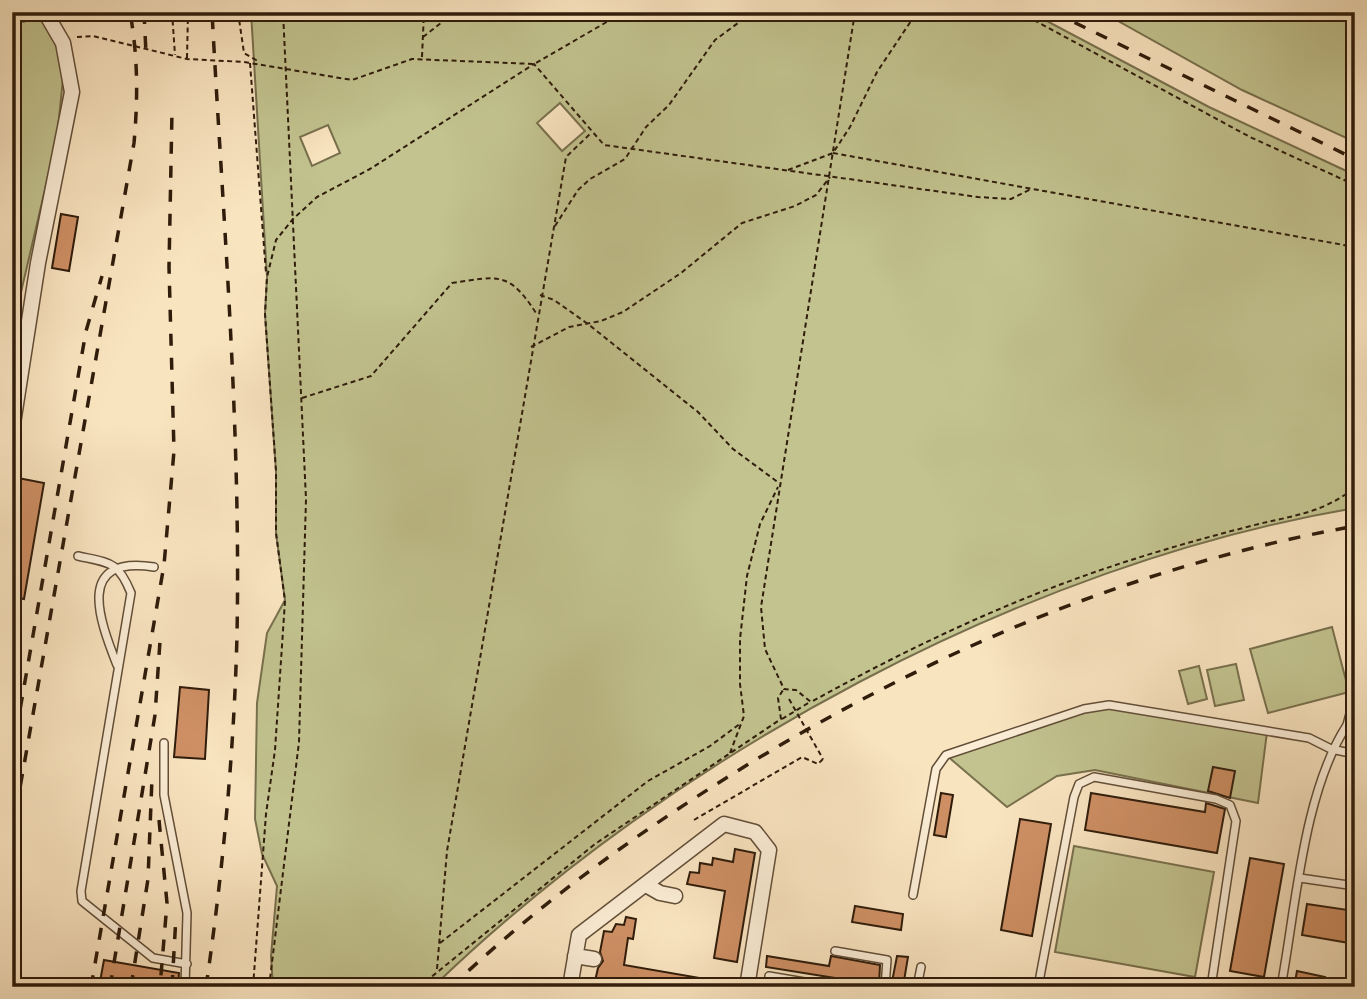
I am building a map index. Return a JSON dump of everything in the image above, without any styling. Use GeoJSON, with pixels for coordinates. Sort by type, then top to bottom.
{"type":"FeatureCollection","features":[{"type":"Feature","properties":{"kind":"street"},"geometry":{"type":"LineString","coordinates":[[12,430],[15,388],[72,92],[63,43],[45,12]]}},
{"type":"Feature","properties":{"kind":"street"},"geometry":{"type":"LineString","coordinates":[[570,987],[579,935],[724,824],[755,832],[769,850],[747,987]]}},
{"type":"Feature","properties":{"kind":"street"},"geometry":{"type":"LineString","coordinates":[[646,885],[660,893],[675,896]]}},
{"type":"Feature","properties":{"kind":"street"},"geometry":{"type":"LineString","coordinates":[[575,956],[594,959]]}},
{"type":"Feature","properties":{"kind":"lane"},"geometry":{"type":"LineString","coordinates":[[78,556],[116,567],[122,572],[131,593],[81,891],[82,901],[153,958],[187,964]]}},
{"type":"Feature","properties":{"kind":"lane"},"geometry":{"type":"LineString","coordinates":[[118,667],[98,608],[99,589],[116,567],[129,563],[154,567]]}},
{"type":"Feature","properties":{"kind":"lane"},"geometry":{"type":"LineString","coordinates":[[1281,987],[1300,878],[1325,764],[1331,749],[1351,725],[1355,695]]}},
{"type":"Feature","properties":{"kind":"lane"},"geometry":{"type":"LineString","coordinates":[[913,895],[936,769],[946,755],[1084,709],[1109,705],[1309,738],[1331,749],[1355,754]]}},
{"type":"Feature","properties":{"kind":"lane"},"geometry":{"type":"LineString","coordinates":[[164,743],[164,795],[187,913],[185,987]]}},
{"type":"Feature","properties":{"kind":"lane"},"geometry":{"type":"LineString","coordinates":[[1038,987],[1074,797],[1079,784],[1094,777],[1216,799],[1230,805],[1236,821],[1211,987]]}},
{"type":"Feature","properties":{"kind":"lane"},"geometry":{"type":"LineString","coordinates":[[1300,878],[1355,886]]}},
{"type":"Feature","properties":{"kind":"lane"},"geometry":{"type":"LineString","coordinates":[[835,950],[887,960],[885,987]]}},
{"type":"Feature","properties":{"kind":"lane"},"geometry":{"type":"LineString","coordinates":[[917,987],[920,967]]}},
{"type":"Feature","properties":{"kind":"lane"},"geometry":{"type":"LineString","coordinates":[[769,975],[834,987]]}},
{"type":"Feature","properties":{"kind":"path"},"geometry":{"type":"LineString","coordinates":[[172,12],[175,56]]}},
{"type":"Feature","properties":{"kind":"path"},"geometry":{"type":"LineString","coordinates":[[187,59],[188,12]]}},
{"type":"Feature","properties":{"kind":"path"},"geometry":{"type":"LineString","coordinates":[[239,12],[244,53],[256,60],[256,64]]}},
{"type":"Feature","properties":{"kind":"path"},"geometry":{"type":"LineString","coordinates":[[269,987],[299,742],[306,499],[283,12]]}},
{"type":"Feature","properties":{"kind":"path"},"geometry":{"type":"LineString","coordinates":[[422,58],[424,12]]}},
{"type":"Feature","properties":{"kind":"path"},"geometry":{"type":"LineString","coordinates":[[423,38],[456,12]]}},
{"type":"Feature","properties":{"kind":"path"},"geometry":{"type":"LineString","coordinates":[[267,277],[276,240],[293,219],[317,197],[370,170],[534,64],[624,12]]}},
{"type":"Feature","properties":{"kind":"path"},"geometry":{"type":"LineString","coordinates":[[553,229],[578,190],[625,159],[646,127],[669,106],[715,40],[753,12]]}},
{"type":"Feature","properties":{"kind":"path"},"geometry":{"type":"LineString","coordinates":[[784,689],[765,649],[761,625],[780,484],[855,12]]}},
{"type":"Feature","properties":{"kind":"path"},"geometry":{"type":"LineString","coordinates":[[833,153],[850,127],[877,72],[917,12]]}},
{"type":"Feature","properties":{"kind":"path"},"geometry":{"type":"LineString","coordinates":[[1019,12],[1250,137],[1355,185]]}},
{"type":"Feature","properties":{"kind":"path"},"geometry":{"type":"LineString","coordinates":[[63,43],[83,36],[93,36],[187,59],[250,63],[352,80],[395,63],[422,58],[534,64],[604,145],[978,197],[1011,199],[1031,188]]}},
{"type":"Feature","properties":{"kind":"path"},"geometry":{"type":"LineString","coordinates":[[250,63],[267,277],[265,313],[276,471],[276,533],[285,601],[275,750],[266,814],[253,987]]}},
{"type":"Feature","properties":{"kind":"path"},"geometry":{"type":"LineString","coordinates":[[437,969],[447,851],[540,295],[566,157],[592,132]]}},
{"type":"Feature","properties":{"kind":"path"},"geometry":{"type":"LineString","coordinates":[[787,170],[833,153],[1355,247]]}},
{"type":"Feature","properties":{"kind":"path"},"geometry":{"type":"LineString","coordinates":[[531,347],[569,327],[588,324],[623,312],[646,298],[742,223],[795,206],[816,195],[831,176]]}},
{"type":"Feature","properties":{"kind":"path"},"geometry":{"type":"LineString","coordinates":[[301,398],[371,376],[452,283],[502,279],[520,289],[537,314]]}},
{"type":"Feature","properties":{"kind":"path"},"geometry":{"type":"LineString","coordinates":[[540,295],[554,300],[588,324],[698,412],[733,449],[780,484]]}},
{"type":"Feature","properties":{"kind":"path"},"geometry":{"type":"LineString","coordinates":[[729,754],[744,716],[740,684],[740,639],[747,576],[760,524],[780,484]]}},
{"type":"Feature","properties":{"kind":"path"},"geometry":{"type":"LineString","coordinates":[[419,987],[437,969],[596,844],[781,719],[853,678],[1019,600],[1096,572],[1236,530],[1304,516],[1354,488]]}},
{"type":"Feature","properties":{"kind":"path"},"geometry":{"type":"LineString","coordinates":[[784,689],[796,690],[811,702]]}},
{"type":"Feature","properties":{"kind":"path"},"geometry":{"type":"LineString","coordinates":[[781,719],[778,698],[784,689]]}},
{"type":"Feature","properties":{"kind":"path"},"geometry":{"type":"LineString","coordinates":[[694,820],[802,757],[818,764],[823,759],[789,699]]}},
{"type":"Feature","properties":{"kind":"path"},"geometry":{"type":"LineString","coordinates":[[439,943],[648,781],[710,746],[741,723]]}},
{"type":"Feature","properties":{"kind":"green space"},"geometry":{"type":"Polygon","coordinates":[[[251,12],[1030,12],[1209,107],[1355,175],[1355,508],[1230,535],[1105,574],[982,623],[860,682],[743,748],[632,822],[528,902],[433,987],[273,987],[271,956],[277,886],[262,854],[255,819],[257,703],[267,633],[285,600],[276,533],[276,471],[265,314],[267,277],[251,12]],[[560,103],[537,123],[562,151],[585,131],[560,103]],[[328,125],[300,137],[312,166],[340,153],[328,125]]]}},
{"type":"Feature","properties":{"kind":"green space"},"geometry":{"type":"Polygon","coordinates":[[[1102,12],[1355,12],[1355,142],[1242,90],[1102,12]]]}},
{"type":"Feature","properties":{"kind":"green space"},"geometry":{"type":"Polygon","coordinates":[[[37,13],[53,36],[64,69],[57,138],[18,305],[12,302],[12,20],[24,22],[37,13]]]}},
{"type":"Feature","properties":{"kind":"green space"},"geometry":{"type":"Polygon","coordinates":[[[1332,627],[1349,692],[1268,713],[1250,649],[1332,627]]]}},
{"type":"Feature","properties":{"kind":"green space"},"geometry":{"type":"Polygon","coordinates":[[[1236,664],[1244,700],[1215,706],[1207,670],[1236,664]]]}},
{"type":"Feature","properties":{"kind":"green space"},"geometry":{"type":"Polygon","coordinates":[[[1199,666],[1207,699],[1188,704],[1179,671],[1199,666]]]}},
{"type":"Feature","properties":{"kind":"green space"},"geometry":{"type":"Polygon","coordinates":[[[1109,705],[1267,732],[1258,803],[1095,770],[1057,776],[1007,807],[946,755],[1109,705]]]}},
{"type":"Feature","properties":{"kind":"green space"},"geometry":{"type":"Polygon","coordinates":[[[1074,846],[1214,872],[1195,977],[1055,952],[1074,846]]]}},
{"type":"Feature","properties":{"kind":"building"},"geometry":{"type":"Polygon","coordinates":[[[61,214],[78,217],[69,271],[52,268],[61,214]]]}},
{"type":"Feature","properties":{"kind":"building"},"geometry":{"type":"Polygon","coordinates":[[[18,478],[44,483],[24,599],[12,597],[12,512],[18,478]]]}},
{"type":"Feature","properties":{"kind":"building"},"geometry":{"type":"Polygon","coordinates":[[[180,687],[209,690],[205,759],[174,757],[180,687]]]}},
{"type":"Feature","properties":{"kind":"building"},"geometry":{"type":"Polygon","coordinates":[[[1213,767],[1235,771],[1230,798],[1208,791],[1213,767]]]}},
{"type":"Feature","properties":{"kind":"building"},"geometry":{"type":"Polygon","coordinates":[[[941,793],[953,795],[946,837],[934,835],[941,793]]]}},
{"type":"Feature","properties":{"kind":"building"},"geometry":{"type":"Polygon","coordinates":[[[1091,793],[1205,812],[1206,803],[1225,809],[1217,853],[1085,830],[1091,793]]]}},
{"type":"Feature","properties":{"kind":"building"},"geometry":{"type":"Polygon","coordinates":[[[1020,819],[1051,824],[1032,936],[1001,930],[1020,819]]]}},
{"type":"Feature","properties":{"kind":"building"},"geometry":{"type":"Polygon","coordinates":[[[735,849],[755,853],[737,962],[714,958],[725,891],[687,884],[690,872],[699,873],[700,863],[712,865],[713,858],[733,862],[735,849]]]}},
{"type":"Feature","properties":{"kind":"building"},"geometry":{"type":"Polygon","coordinates":[[[1250,858],[1284,864],[1264,977],[1230,971],[1250,858]]]}},
{"type":"Feature","properties":{"kind":"building"},"geometry":{"type":"Polygon","coordinates":[[[1307,904],[1355,911],[1355,944],[1302,935],[1307,904]]]}},
{"type":"Feature","properties":{"kind":"building"},"geometry":{"type":"Polygon","coordinates":[[[855,906],[903,914],[901,930],[852,922],[855,906]]]}},
{"type":"Feature","properties":{"kind":"building"},"geometry":{"type":"Polygon","coordinates":[[[626,917],[636,919],[633,939],[628,938],[624,965],[723,982],[722,987],[627,987],[595,981],[603,961],[600,952],[604,931],[612,932],[616,924],[624,925],[626,917]]]}},
{"type":"Feature","properties":{"kind":"building"},"geometry":{"type":"Polygon","coordinates":[[[767,956],[829,966],[831,956],[880,965],[879,985],[766,967],[767,956]]]}},
{"type":"Feature","properties":{"kind":"building"},"geometry":{"type":"Polygon","coordinates":[[[897,956],[908,957],[903,987],[891,987],[897,956]]]}},
{"type":"Feature","properties":{"kind":"building"},"geometry":{"type":"Polygon","coordinates":[[[104,960],[179,973],[178,987],[99,987],[104,960]]]}},
{"type":"Feature","properties":{"kind":"building"},"geometry":{"type":"Polygon","coordinates":[[[1297,971],[1325,977],[1323,987],[1294,987],[1297,971]]]}},
{"type":"Feature","properties":{"kind":"railway"},"geometry":{"type":"LineString","coordinates":[[12,833],[134,143],[137,78],[130,12]]}},
{"type":"Feature","properties":{"kind":"railway"},"geometry":{"type":"LineString","coordinates":[[144,12],[146,53]]}},
{"type":"Feature","properties":{"kind":"railway"},"geometry":{"type":"LineString","coordinates":[[206,987],[218,899],[230,767],[236,679],[238,557],[230,323],[212,12]]}},
{"type":"Feature","properties":{"kind":"railway"},"geometry":{"type":"LineString","coordinates":[[1053,12],[1355,159]]}},
{"type":"Feature","properties":{"kind":"railway"},"geometry":{"type":"LineString","coordinates":[[91,987],[164,565],[174,451],[169,267],[172,111]]}},
{"type":"Feature","properties":{"kind":"railway"},"geometry":{"type":"LineString","coordinates":[[12,756],[86,331],[102,276]]}},
{"type":"Feature","properties":{"kind":"railway"},"geometry":{"type":"LineString","coordinates":[[451,987],[522,924],[634,839],[752,762],[895,682],[968,647],[1118,588],[1274,543],[1355,526]]}},
{"type":"Feature","properties":{"kind":"railway"},"geometry":{"type":"LineString","coordinates":[[110,987],[155,715],[160,641]]}},
{"type":"Feature","properties":{"kind":"railway"},"geometry":{"type":"LineString","coordinates":[[131,987],[148,879],[152,778]]}},
{"type":"Feature","properties":{"kind":"railway"},"geometry":{"type":"LineString","coordinates":[[159,820],[167,903],[160,987]]}},
{"type":"Feature","properties":{"kind":"railway"},"geometry":{"type":"LineString","coordinates":[[172,987],[176,916]]}}]}
